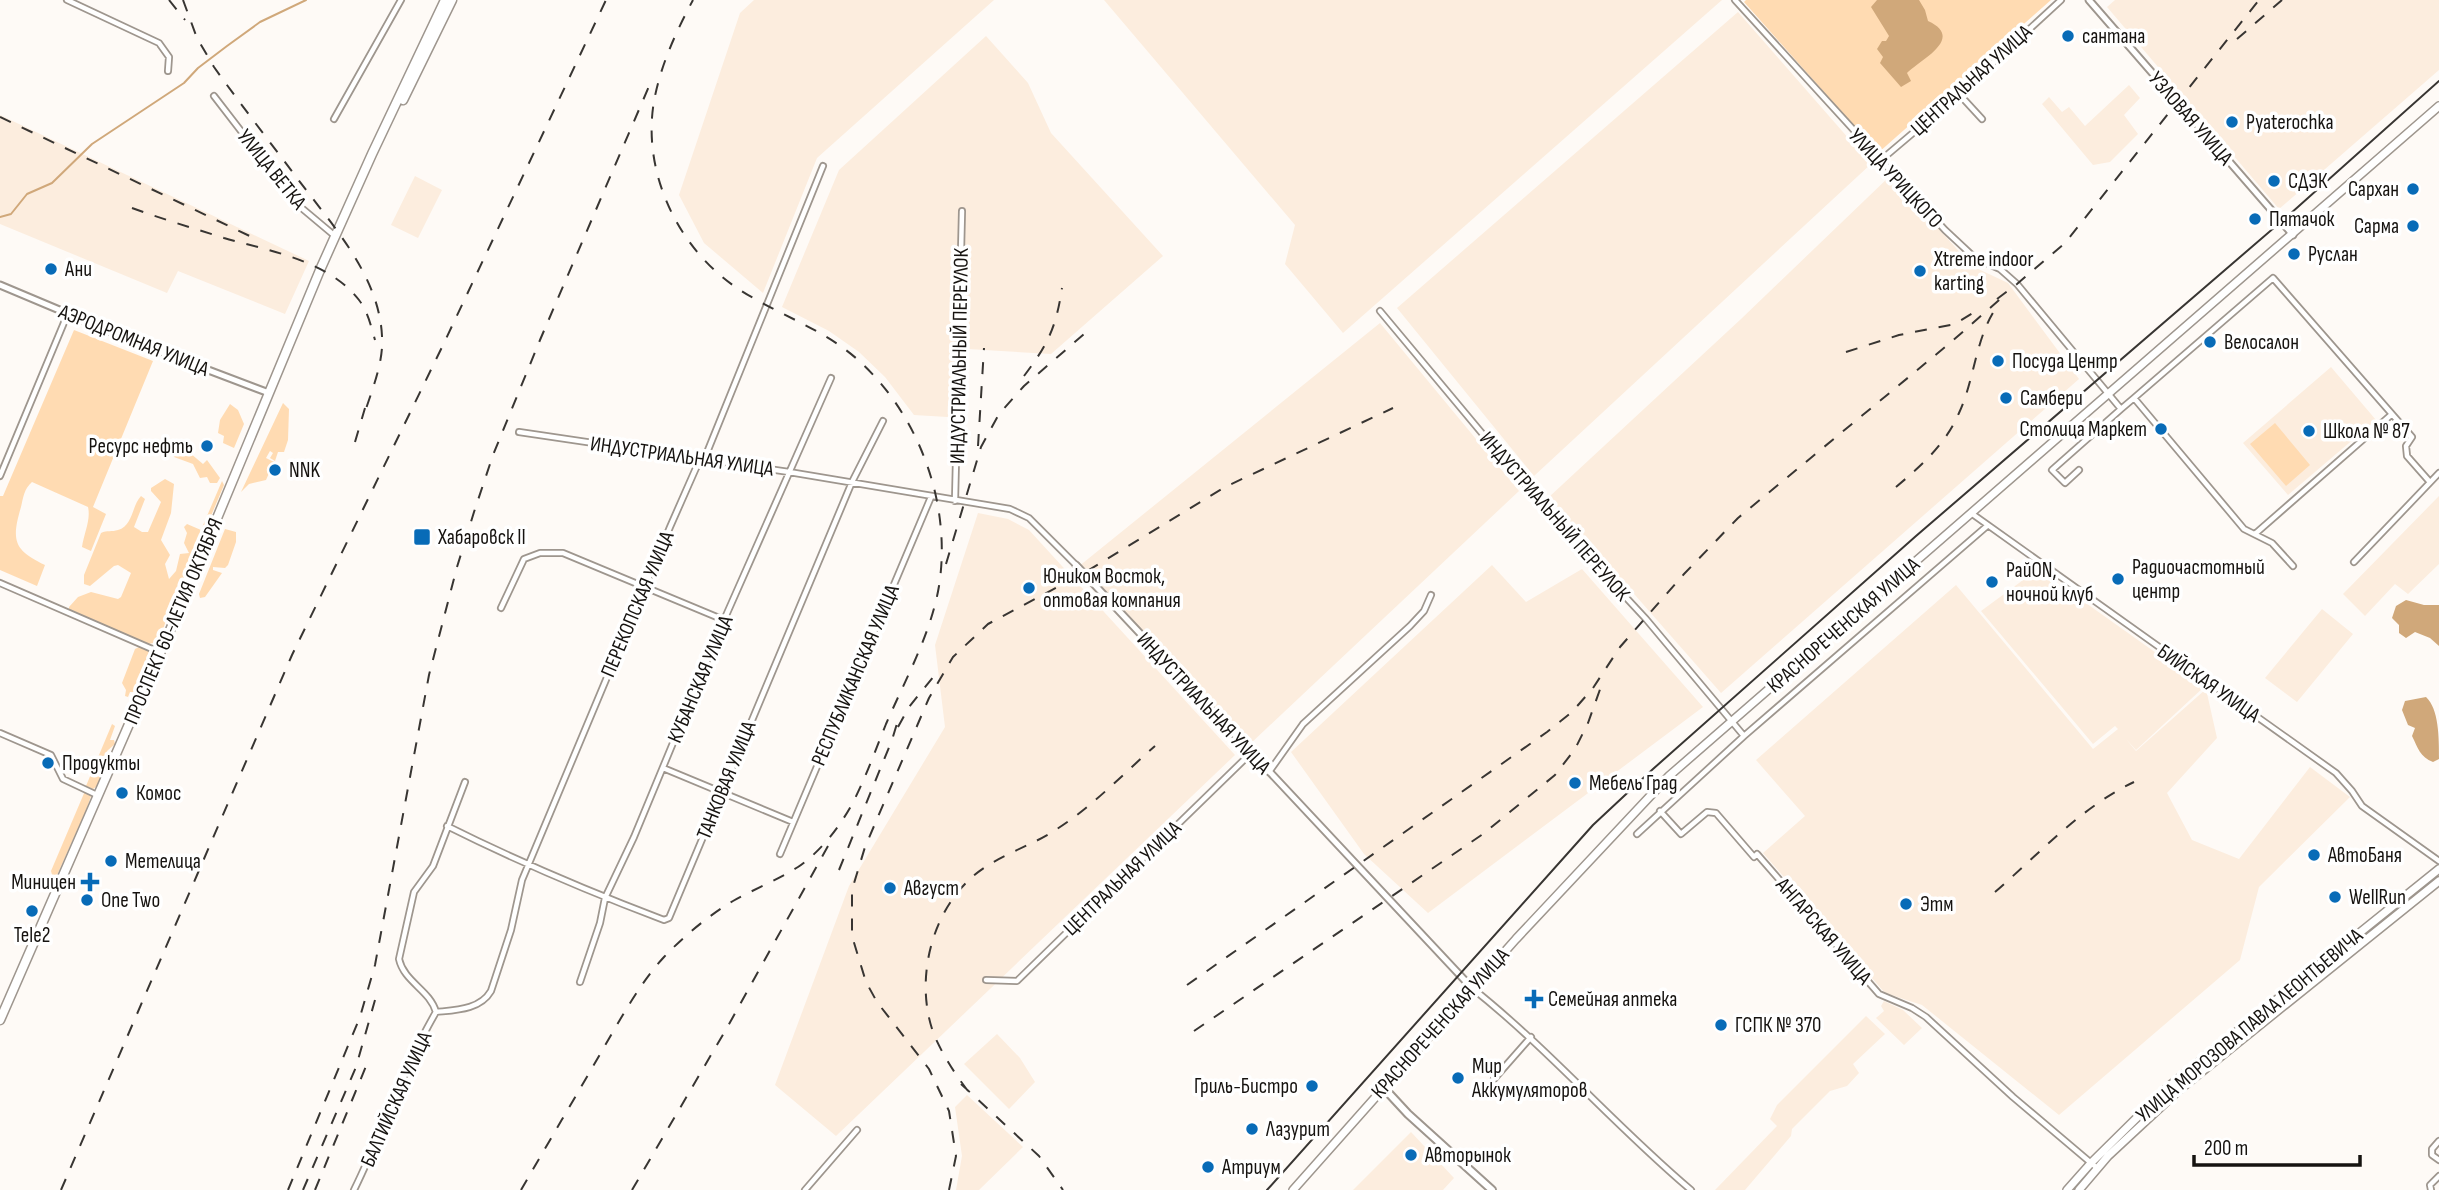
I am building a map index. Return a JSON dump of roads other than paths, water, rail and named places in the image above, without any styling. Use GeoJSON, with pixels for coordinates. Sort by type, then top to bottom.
{"type":"FeatureCollection","features":[{"type":"Feature","properties":{"kind":"highway","name":"ПРОСПЕКТ 60-ЛЕТИЯ ОКТЯБРЯ"},"geometry":{"type":"LineString","coordinates":[[343,221],[445,0]]}},
{"type":"Feature","properties":{"kind":"highway","name":"ПРОСПЕКТ 60-ЛЕТИЯ ОКТЯБРЯ"},"geometry":{"type":"LineString","coordinates":[[0,1020],[160,652],[335,236],[353,205],[452,0]]}},
{"type":"Feature","properties":{"kind":"main road","name":"КРАСНОРЕЧЕНСКАЯ УЛИЦА"},"geometry":{"type":"LineString","coordinates":[[1293,1190],[1472,988],[1648,796],[2439,106]]}},
{"type":"Feature","properties":{"kind":"main road","name":"УЛИЦА МОРОЗОВА ПАВЛА ЛЕОНТЬЕВИЧА"},"geometry":{"type":"LineString","coordinates":[[2079,1190],[2094,1166],[2168,1087],[2439,869]]}},
{"type":"Feature","properties":{"kind":"main road","name":"УЛИЦА МОРОЗОВА ПАВЛА ЛЕОНТЬЕВИЧА"},"geometry":{"type":"LineString","coordinates":[[2067,1190],[2179,1090],[2439,881]]}},
{"type":"Feature","properties":{"kind":"main road"},"geometry":{"type":"LineString","coordinates":[[1383,1087],[1408,1114],[1492,1190]]}},
{"type":"Feature","properties":{"kind":"street"},"geometry":{"type":"LineString","coordinates":[[67,0],[159,43],[169,57],[168,71]]}},
{"type":"Feature","properties":{"kind":"street"},"geometry":{"type":"LineString","coordinates":[[334,119],[401,0]]}},
{"type":"Feature","properties":{"kind":"street","name":"УЛИЦА УРИЦКОГО"},"geometry":{"type":"LineString","coordinates":[[1735,0],[1945,230],[1975,258],[2000,269],[2017,284],[2121,409]]}},
{"type":"Feature","properties":{"kind":"street","name":"ЦЕНТРАЛЬНАЯ УЛИЦА"},"geometry":{"type":"LineString","coordinates":[[1881,160],[1959,94],[2062,0]]}},
{"type":"Feature","properties":{"kind":"street","name":"УЗЛОВАЯ УЛИЦА"},"geometry":{"type":"LineString","coordinates":[[2089,0],[2293,235]]}},
{"type":"Feature","properties":{"kind":"street"},"geometry":{"type":"LineString","coordinates":[[1959,94],[1982,119]]}},
{"type":"Feature","properties":{"kind":"street","name":"УЛИЦА ВЕТКА"},"geometry":{"type":"LineString","coordinates":[[214,96],[298,205],[335,236]]}},
{"type":"Feature","properties":{"kind":"street","name":"ПЕРЕКОПСКАЯ УЛИЦА"},"geometry":{"type":"LineString","coordinates":[[436,1012],[474,1006],[488,997],[507,942],[528,865],[645,586],[768,306],[822,166]]}},
{"type":"Feature","properties":{"kind":"street","name":"ИНДУСТРИАЛЬНЫЙ ПЕРЕУЛОК"},"geometry":{"type":"LineString","coordinates":[[955,500],[962,211]]}},
{"type":"Feature","properties":{"kind":"street"},"geometry":{"type":"LineString","coordinates":[[2079,470],[2065,483],[2052,470],[2273,278],[2412,437],[2406,446],[2407,456],[2429,481]]}},
{"type":"Feature","properties":{"kind":"street","name":"АЭРОДРОМНАЯ УЛИЦА"},"geometry":{"type":"LineString","coordinates":[[0,285],[145,346],[269,393]]}},
{"type":"Feature","properties":{"kind":"street","name":"ИНДУСТРИАЛЬНЫЙ ПЕРЕУЛОК"},"geometry":{"type":"LineString","coordinates":[[1380,310],[1556,522],[1646,619],[1744,736]]}},
{"type":"Feature","properties":{"kind":"street"},"geometry":{"type":"LineString","coordinates":[[0,476],[68,313]]}},
{"type":"Feature","properties":{"kind":"street","name":"КУБАНСКАЯ УЛИЦА"},"geometry":{"type":"LineString","coordinates":[[580,982],[600,923],[605,898],[831,379]]}},
{"type":"Feature","properties":{"kind":"street"},"geometry":{"type":"LineString","coordinates":[[2134,398],[2244,528],[2272,543],[2293,566]]}},
{"type":"Feature","properties":{"kind":"street"},"geometry":{"type":"LineString","coordinates":[[2255,534],[2392,415]]}},
{"type":"Feature","properties":{"kind":"street","name":"ТАНКОВАЯ УЛИЦА"},"geometry":{"type":"LineString","coordinates":[[447,826],[605,898],[664,920],[669,918],[852,482],[883,421]]}},
{"type":"Feature","properties":{"kind":"street","name":"ИНДУСТРИАЛЬНАЯ УЛИЦА"},"geometry":{"type":"LineString","coordinates":[[519,432],[852,482],[1003,507],[1020,513],[1042,529],[1472,988],[1531,1038],[1639,1146],[1690,1190]]}},
{"type":"Feature","properties":{"kind":"street"},"geometry":{"type":"LineString","coordinates":[[2354,562],[2439,473]]}},
{"type":"Feature","properties":{"kind":"street","name":"РЕСПУБЛИКАНСКАЯ УЛИЦА"},"geometry":{"type":"LineString","coordinates":[[780,854],[931,497]]}},
{"type":"Feature","properties":{"kind":"street","name":"БИЙСКАЯ УЛИЦА"},"geometry":{"type":"LineString","coordinates":[[1971,513],[2336,773],[2362,806],[2439,861]]}},
{"type":"Feature","properties":{"kind":"street"},"geometry":{"type":"LineString","coordinates":[[1637,834],[1744,736],[1987,526]]}},
{"type":"Feature","properties":{"kind":"street"},"geometry":{"type":"LineString","coordinates":[[501,608],[521,563],[527,556],[541,553],[570,554],[724,620]]}},
{"type":"Feature","properties":{"kind":"street"},"geometry":{"type":"LineString","coordinates":[[0,583],[160,652]]}},
{"type":"Feature","properties":{"kind":"street"},"geometry":{"type":"LineString","coordinates":[[1269,772],[1304,724],[1410,626],[1424,611],[1431,595]]}},
{"type":"Feature","properties":{"kind":"street"},"geometry":{"type":"LineString","coordinates":[[0,733],[51,755],[63,779],[97,794]]}},
{"type":"Feature","properties":{"kind":"street","name":"ЦЕНТРАЛЬНАЯ УЛИЦА"},"geometry":{"type":"LineString","coordinates":[[986,980],[1017,981],[1250,754]]}},
{"type":"Feature","properties":{"kind":"street"},"geometry":{"type":"LineString","coordinates":[[663,768],[793,822]]}},
{"type":"Feature","properties":{"kind":"street","name":"БАЛТИЙСКАЯ УЛИЦА"},"geometry":{"type":"LineString","coordinates":[[354,1190],[376,1145],[415,1048],[436,1012],[430,999],[411,980],[399,959],[414,892],[433,866],[465,782]]}},
{"type":"Feature","properties":{"kind":"street","name":"АНГАРСКАЯ УЛИЦА"},"geometry":{"type":"LineString","coordinates":[[1660,811],[1681,834],[1707,812],[1716,813],[1754,857],[1757,854],[1882,996],[1919,1011],[2094,1166]]}},
{"type":"Feature","properties":{"kind":"street"},"geometry":{"type":"LineString","coordinates":[[1494,1079],[1531,1038]]}},
{"type":"Feature","properties":{"kind":"street"},"geometry":{"type":"LineString","coordinates":[[805,1190],[857,1130]]}},
{"type":"Feature","properties":{"kind":"street"},"geometry":{"type":"LineString","coordinates":[[2439,1140],[2432,1149],[2432,1155],[2439,1160]]}},
{"type":"Feature","properties":{"kind":"street"},"geometry":{"type":"LineString","coordinates":[[2431,1190],[2430,1185],[2439,1177]]}},
{"type":"Feature","properties":{"kind":"waterway"},"geometry":{"type":"LineString","coordinates":[[0,217],[11,214],[27,194],[52,183],[92,144],[184,83],[198,68],[260,22],[306,0]]}},
{"type":"Feature","properties":{"kind":"tram line"},"geometry":{"type":"LineString","coordinates":[[1267,1190],[1593,825],[1916,536],[2290,214],[2439,81]]}},
{"type":"Feature","properties":{"kind":"railway"},"geometry":{"type":"LineString","coordinates":[[169,0],[185,20]]}},
{"type":"Feature","properties":{"kind":"railway"},"geometry":{"type":"LineString","coordinates":[[183,0],[197,38],[214,67],[352,252],[372,292],[379,314],[382,346],[376,377],[363,418]]}},
{"type":"Feature","properties":{"kind":"railway"},"geometry":{"type":"LineString","coordinates":[[61,1190],[292,655],[444,343],[606,0]]}},
{"type":"Feature","properties":{"kind":"railway"},"geometry":{"type":"LineString","coordinates":[[521,1190],[624,1013],[664,957],[724,907],[806,861],[840,823],[861,786],[917,656],[930,622],[939,586],[942,555],[935,493],[914,433],[898,406],[879,381],[843,348],[737,288],[715,271],[696,251],[667,204],[653,151],[655,96],[671,46],[693,0]]}},
{"type":"Feature","properties":{"kind":"railway"},"geometry":{"type":"LineString","coordinates":[[1997,299],[2065,243],[2259,0]]}},
{"type":"Feature","properties":{"kind":"railway"},"geometry":{"type":"LineString","coordinates":[[2237,39],[2282,0]]}},
{"type":"Feature","properties":{"kind":"railway"},"geometry":{"type":"LineString","coordinates":[[288,1190],[360,1017],[375,965],[429,675],[474,512],[493,455],[540,340],[650,84]]}},
{"type":"Feature","properties":{"kind":"railway"},"geometry":{"type":"LineString","coordinates":[[0,117],[256,239]]}},
{"type":"Feature","properties":{"kind":"railway"},"geometry":{"type":"LineString","coordinates":[[132,208],[315,266],[346,286],[359,300],[367,314],[375,340]]}},
{"type":"Feature","properties":{"kind":"railway"},"geometry":{"type":"LineString","coordinates":[[1024,376],[1050,335],[1062,288]]}},
{"type":"Feature","properties":{"kind":"railway"},"geometry":{"type":"LineString","coordinates":[[1187,985],[1572,712],[1593,688],[1620,647],[1738,518],[2006,294]]}},
{"type":"Feature","properties":{"kind":"railway"},"geometry":{"type":"LineString","coordinates":[[1896,487],[1932,454],[1947,435],[1964,400],[1984,331],[1998,305]]}},
{"type":"Feature","properties":{"kind":"railway"},"geometry":{"type":"LineString","coordinates":[[1846,352],[1899,335],[1955,324],[1976,311]]}},
{"type":"Feature","properties":{"kind":"railway"},"geometry":{"type":"LineString","coordinates":[[946,564],[981,447],[999,414],[1024,386],[1084,334]]}},
{"type":"Feature","properties":{"kind":"railway"},"geometry":{"type":"LineString","coordinates":[[978,446],[984,348]]}},
{"type":"Feature","properties":{"kind":"railway"},"geometry":{"type":"LineString","coordinates":[[355,442],[365,408]]}},
{"type":"Feature","properties":{"kind":"railway"},"geometry":{"type":"LineString","coordinates":[[949,1190],[956,1156],[949,1111],[929,1069],[877,1002],[866,982],[852,936],[852,890],[865,847],[929,698],[953,657],[988,624],[1084,573],[1225,487],[1393,408]]}},
{"type":"Feature","properties":{"kind":"railway"},"geometry":{"type":"LineString","coordinates":[[898,727],[909,707],[934,676]]}},
{"type":"Feature","properties":{"kind":"railway"},"geometry":{"type":"LineString","coordinates":[[1194,1031],[1483,834],[1555,775],[1575,749],[1588,723],[1603,681]]}},
{"type":"Feature","properties":{"kind":"railway"},"geometry":{"type":"LineString","coordinates":[[839,870],[899,717]]}},
{"type":"Feature","properties":{"kind":"railway"},"geometry":{"type":"LineString","coordinates":[[968,1091],[935,1037],[926,998],[929,956],[942,916],[966,883],[986,866],[1046,836],[1070,820],[1155,746]]}},
{"type":"Feature","properties":{"kind":"railway"},"geometry":{"type":"LineString","coordinates":[[1995,892],[2078,818],[2134,782]]}},
{"type":"Feature","properties":{"kind":"railway"},"geometry":{"type":"LineString","coordinates":[[632,1190],[728,1026],[828,846]]}},
{"type":"Feature","properties":{"kind":"railway"},"geometry":{"type":"LineString","coordinates":[[303,1190],[356,1067],[375,1000]]}},
{"type":"Feature","properties":{"kind":"railway"},"geometry":{"type":"LineString","coordinates":[[315,1190],[369,1059]]}},
{"type":"Feature","properties":{"kind":"railway"},"geometry":{"type":"LineString","coordinates":[[961,1084],[1039,1156],[1063,1190]]}},
{"type":"Feature","properties":{"kind":"place","name":"сантана"},"geometry":{"type":"Point","coordinates":[2068,36]}},
{"type":"Feature","properties":{"kind":"place","name":"Pyaterochka"},"geometry":{"type":"Point","coordinates":[2232,122]}},
{"type":"Feature","properties":{"kind":"place","name":"СДЭК"},"geometry":{"type":"Point","coordinates":[2274,181]}},
{"type":"Feature","properties":{"kind":"place","name":"Сархан"},"geometry":{"type":"Point","coordinates":[2413,189]}},
{"type":"Feature","properties":{"kind":"place","name":"Пятачок"},"geometry":{"type":"Point","coordinates":[2255,219]}},
{"type":"Feature","properties":{"kind":"place","name":"Сарма"},"geometry":{"type":"Point","coordinates":[2413,226]}},
{"type":"Feature","properties":{"kind":"place","name":"Руслан"},"geometry":{"type":"Point","coordinates":[2294,254]}},
{"type":"Feature","properties":{"kind":"place","name":"Ани"},"geometry":{"type":"Point","coordinates":[51,269]}},
{"type":"Feature","properties":{"kind":"place","name":"Xtreme indoor karting"},"geometry":{"type":"Point","coordinates":[1920,271]}},
{"type":"Feature","properties":{"kind":"place","name":"Велосалон"},"geometry":{"type":"Point","coordinates":[2210,342]}},
{"type":"Feature","properties":{"kind":"place","name":"Посуда Центр"},"geometry":{"type":"Point","coordinates":[1998,361]}},
{"type":"Feature","properties":{"kind":"place","name":"Самбери"},"geometry":{"type":"Point","coordinates":[2006,398]}},
{"type":"Feature","properties":{"kind":"place","name":"Столица Маркет"},"geometry":{"type":"Point","coordinates":[2161,429]}},
{"type":"Feature","properties":{"kind":"place","name":"Школа № 87"},"geometry":{"type":"Point","coordinates":[2309,431]}},
{"type":"Feature","properties":{"kind":"place","name":"Ресурс нефть"},"geometry":{"type":"Point","coordinates":[207,446]}},
{"type":"Feature","properties":{"kind":"place","name":"NNK"},"geometry":{"type":"Point","coordinates":[275,470]}},
{"type":"Feature","properties":{"kind":"place","name":"Хабаровск II"},"geometry":{"type":"Point","coordinates":[422,537]}},
{"type":"Feature","properties":{"kind":"place","name":"Радиочастотный центр"},"geometry":{"type":"Point","coordinates":[2118,579]}},
{"type":"Feature","properties":{"kind":"place","name":"РайON, ночной клуб"},"geometry":{"type":"Point","coordinates":[1992,582]}},
{"type":"Feature","properties":{"kind":"place","name":"Юником Восток, оптовая компания"},"geometry":{"type":"Point","coordinates":[1029,588]}},
{"type":"Feature","properties":{"kind":"place","name":"Продукты"},"geometry":{"type":"Point","coordinates":[48,763]}},
{"type":"Feature","properties":{"kind":"place","name":"Мебель Град"},"geometry":{"type":"Point","coordinates":[1575,783]}},
{"type":"Feature","properties":{"kind":"place","name":"Комос"},"geometry":{"type":"Point","coordinates":[122,793]}},
{"type":"Feature","properties":{"kind":"place","name":"АвтоБаня"},"geometry":{"type":"Point","coordinates":[2314,855]}},
{"type":"Feature","properties":{"kind":"place","name":"Метелица"},"geometry":{"type":"Point","coordinates":[111,861]}},
{"type":"Feature","properties":{"kind":"place","name":"Миницен"},"geometry":{"type":"Point","coordinates":[90,882]}},
{"type":"Feature","properties":{"kind":"place","name":"Август"},"geometry":{"type":"Point","coordinates":[890,888]}},
{"type":"Feature","properties":{"kind":"place","name":"WellRun"},"geometry":{"type":"Point","coordinates":[2335,897]}},
{"type":"Feature","properties":{"kind":"place","name":"One Two"},"geometry":{"type":"Point","coordinates":[87,900]}},
{"type":"Feature","properties":{"kind":"place","name":"Этм"},"geometry":{"type":"Point","coordinates":[1906,904]}},
{"type":"Feature","properties":{"kind":"place","name":"Tele2"},"geometry":{"type":"Point","coordinates":[32,911]}},
{"type":"Feature","properties":{"kind":"place","name":"Семейная аптека"},"geometry":{"type":"Point","coordinates":[1534,999]}},
{"type":"Feature","properties":{"kind":"place","name":"ГСПК № 370"},"geometry":{"type":"Point","coordinates":[1721,1025]}},
{"type":"Feature","properties":{"kind":"place","name":"Мир Аккумуляторов"},"geometry":{"type":"Point","coordinates":[1458,1078]}},
{"type":"Feature","properties":{"kind":"place","name":"Гриль-Бистро"},"geometry":{"type":"Point","coordinates":[1312,1086]}},
{"type":"Feature","properties":{"kind":"place","name":"Лазурит"},"geometry":{"type":"Point","coordinates":[1252,1129]}},
{"type":"Feature","properties":{"kind":"place","name":"Авторынок"},"geometry":{"type":"Point","coordinates":[1411,1155]}},
{"type":"Feature","properties":{"kind":"place","name":"Атриум"},"geometry":{"type":"Point","coordinates":[1208,1167]}}]}
